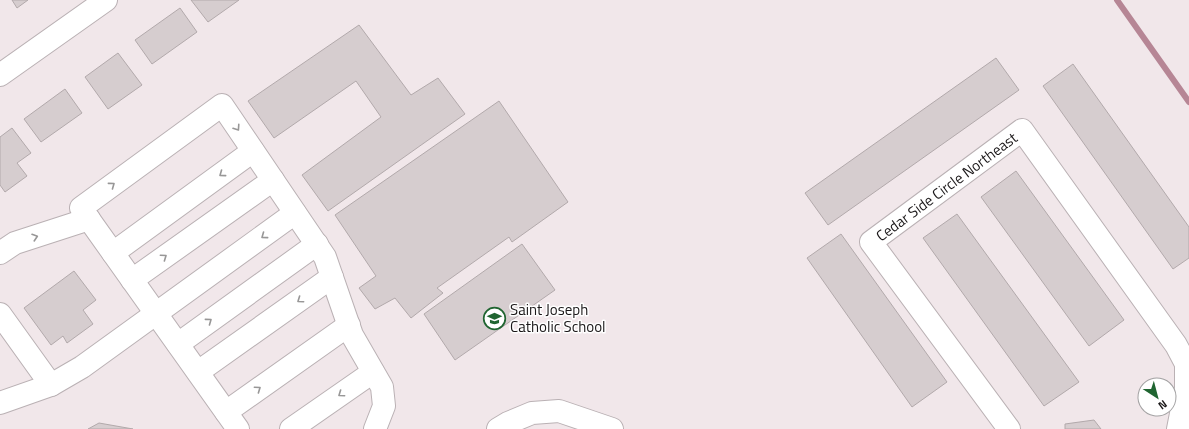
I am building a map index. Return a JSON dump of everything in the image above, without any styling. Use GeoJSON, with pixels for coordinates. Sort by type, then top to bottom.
{"type":"FeatureCollection","features":[{"type":"Feature","properties":{"kind":"street"},"geometry":{"type":"LineString","coordinates":[[0,75],[106,0]]}},
{"type":"Feature","properties":{"kind":"street"},"geometry":{"type":"LineString","coordinates":[[0,253],[15,243],[85,213],[222,105],[325,257],[352,335],[382,387],[384,406],[375,429]]}},
{"type":"Feature","properties":{"kind":"street","name":"Cedar Side Circle Northeast"},"geometry":{"type":"LineString","coordinates":[[1009,429],[871,242],[1022,130],[1176,345],[1186,364],[1186,388],[1178,429]]}},
{"type":"Feature","properties":{"kind":"street"},"geometry":{"type":"LineString","coordinates":[[113,253],[253,151]]}},
{"type":"Feature","properties":{"kind":"street"},"geometry":{"type":"LineString","coordinates":[[132,280],[273,180]]}},
{"type":"Feature","properties":{"kind":"street"},"geometry":{"type":"LineString","coordinates":[[85,213],[232,420],[349,326]]}},
{"type":"Feature","properties":{"kind":"street"},"geometry":{"type":"LineString","coordinates":[[0,403],[51,385],[82,367],[295,213]]}},
{"type":"Feature","properties":{"kind":"street"},"geometry":{"type":"LineString","coordinates":[[178,344],[317,244]]}},
{"type":"Feature","properties":{"kind":"street"},"geometry":{"type":"LineString","coordinates":[[198,372],[332,277]]}},
{"type":"Feature","properties":{"kind":"street"},"geometry":{"type":"LineString","coordinates":[[0,314],[51,385]]}},
{"type":"Feature","properties":{"kind":"street"},"geometry":{"type":"LineString","coordinates":[[291,429],[373,372]]}},
{"type":"Feature","properties":{"kind":"street"},"geometry":{"type":"LineString","coordinates":[[498,429],[508,422],[532,413],[559,411],[612,429]]}},
{"type":"Feature","properties":{"kind":"building"},"geometry":{"type":"Polygon","coordinates":[[[12,0],[28,0],[17,8],[12,0]]]}},
{"type":"Feature","properties":{"kind":"building"},"geometry":{"type":"Polygon","coordinates":[[[191,0],[239,0],[208,22],[191,0]]]}},
{"type":"Feature","properties":{"kind":"building"},"geometry":{"type":"Polygon","coordinates":[[[180,8],[197,32],[152,64],[135,40],[180,8]]]}},
{"type":"Feature","properties":{"kind":"building"},"geometry":{"type":"Polygon","coordinates":[[[359,25],[411,95],[438,78],[465,114],[328,211],[302,175],[381,117],[356,81],[274,138],[248,101],[359,25]]]}},
{"type":"Feature","properties":{"kind":"building"},"geometry":{"type":"Polygon","coordinates":[[[118,53],[142,85],[108,109],[85,77],[118,53]]]}},
{"type":"Feature","properties":{"kind":"building"},"geometry":{"type":"Polygon","coordinates":[[[996,58],[1019,90],[828,225],[805,193],[996,58]]]}},
{"type":"Feature","properties":{"kind":"building"},"geometry":{"type":"Polygon","coordinates":[[[1073,64],[1189,227],[1189,258],[1173,269],[1043,86],[1073,64]]]}},
{"type":"Feature","properties":{"kind":"building"},"geometry":{"type":"Polygon","coordinates":[[[65,89],[82,113],[41,142],[24,119],[65,89]]]}},
{"type":"Feature","properties":{"kind":"building"},"geometry":{"type":"Polygon","coordinates":[[[499,101],[568,202],[512,242],[509,237],[437,288],[443,293],[411,318],[395,298],[375,309],[359,288],[376,276],[335,215],[499,101]]]}},
{"type":"Feature","properties":{"kind":"building"},"geometry":{"type":"Polygon","coordinates":[[[12,128],[31,153],[17,163],[27,176],[5,192],[0,185],[0,137],[12,128]]]}},
{"type":"Feature","properties":{"kind":"building"},"geometry":{"type":"Polygon","coordinates":[[[1016,171],[1124,320],[1089,346],[981,197],[1016,171]]]}},
{"type":"Feature","properties":{"kind":"building"},"geometry":{"type":"Polygon","coordinates":[[[957,214],[1079,382],[1044,406],[923,238],[957,214]]]}},
{"type":"Feature","properties":{"kind":"building"},"geometry":{"type":"Polygon","coordinates":[[[841,234],[947,382],[912,407],[807,258],[841,234]]]}},
{"type":"Feature","properties":{"kind":"building"},"geometry":{"type":"Polygon","coordinates":[[[522,244],[555,290],[455,360],[424,314],[522,244]]]}},
{"type":"Feature","properties":{"kind":"building"},"geometry":{"type":"Polygon","coordinates":[[[74,271],[96,300],[83,310],[93,324],[67,343],[63,336],[51,345],[24,308],[74,271]]]}},
{"type":"Feature","properties":{"kind":"building"},"geometry":{"type":"Polygon","coordinates":[[[1094,420],[1101,429],[1065,429],[1065,424],[1094,420]]]}},
{"type":"Feature","properties":{"kind":"building"},"geometry":{"type":"Polygon","coordinates":[[[99,423],[133,429],[88,429],[99,423]]]}},
{"type":"Feature","properties":{"kind":"waterway"},"geometry":{"type":"LineString","coordinates":[[1117,0],[1189,102]]}},
{"type":"Feature","properties":{"kind":"place","name":"Saint Joseph Catholic School"},"geometry":{"type":"Point","coordinates":[494,318]}}]}
